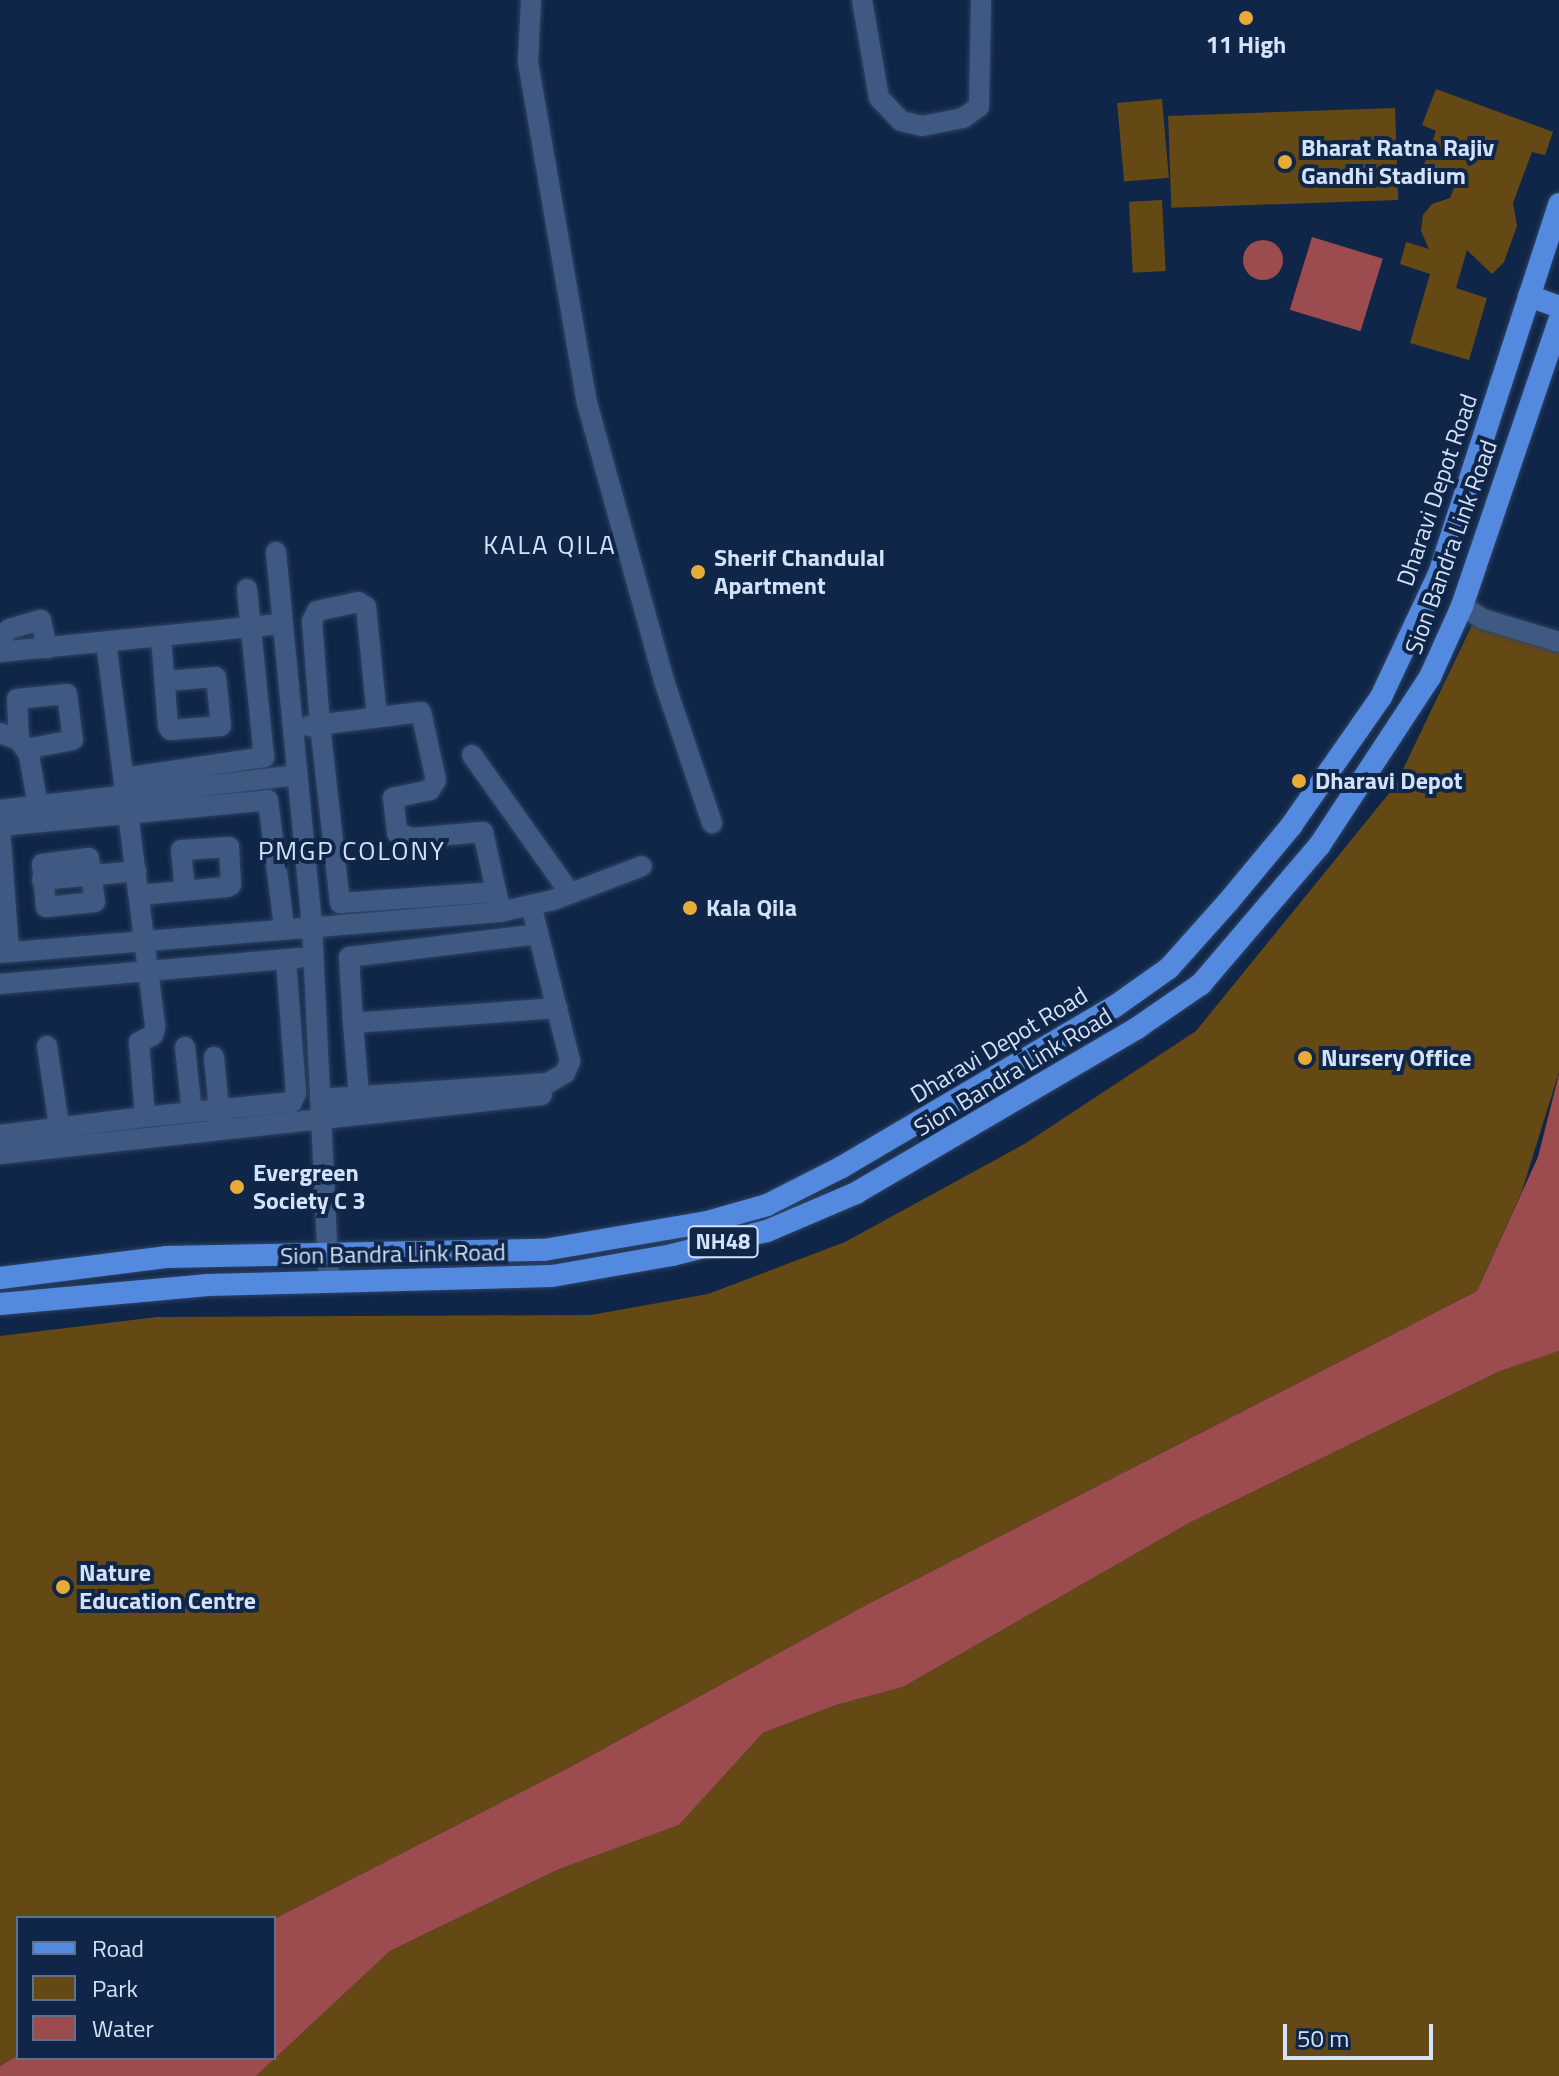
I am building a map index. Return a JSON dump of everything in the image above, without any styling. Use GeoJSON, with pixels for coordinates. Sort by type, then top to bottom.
{"type":"FeatureCollection","features":[{"type":"Feature","properties":{"kind":"main road","name":"Dharavi Depot Road"},"geometry":{"type":"LineString","coordinates":[[0,1278],[166,1257],[329,1251],[544,1250],[662,1233],[767,1205],[1046,1051],[1169,968],[1291,826],[1381,697],[1439,574],[1558,210]]}},
{"type":"Feature","properties":{"kind":"main road"},"geometry":{"type":"LineString","coordinates":[[1529,296],[1559,307]]}},
{"type":"Feature","properties":{"kind":"main road","name":"Sion Bandra Link Road"},"geometry":{"type":"LineString","coordinates":[[0,1304],[208,1285],[552,1276],[672,1255],[809,1216],[991,1117],[1201,984],[1319,846],[1430,677],[1462,606],[1559,321]]}},
{"type":"Feature","properties":{"kind":"street"},"geometry":{"type":"LineString","coordinates":[[531,0],[528,62],[587,403],[665,684],[712,823]]}},
{"type":"Feature","properties":{"kind":"street"},"geometry":{"type":"LineString","coordinates":[[862,0],[879,98],[901,121],[922,126],[963,118],[979,107],[981,0]]}},
{"type":"Feature","properties":{"kind":"street"},"geometry":{"type":"LineString","coordinates":[[276,552],[312,925],[329,1281]]}},
{"type":"Feature","properties":{"kind":"street"},"geometry":{"type":"LineString","coordinates":[[237,783],[264,754],[247,589]]}},
{"type":"Feature","properties":{"kind":"street"},"geometry":{"type":"LineString","coordinates":[[377,717],[366,607],[358,602],[320,609],[313,616],[320,725],[340,903],[499,902],[531,905],[642,866]]}},
{"type":"Feature","properties":{"kind":"street"},"geometry":{"type":"LineString","coordinates":[[1462,606],[1483,619],[1559,642]]}},
{"type":"Feature","properties":{"kind":"street"},"geometry":{"type":"LineString","coordinates":[[0,639],[9,629],[41,620],[47,648]]}},
{"type":"Feature","properties":{"kind":"street"},"geometry":{"type":"LineString","coordinates":[[0,652],[283,624]]}},
{"type":"Feature","properties":{"kind":"street"},"geometry":{"type":"LineString","coordinates":[[161,637],[165,681]]}},
{"type":"Feature","properties":{"kind":"street"},"geometry":{"type":"LineString","coordinates":[[106,642],[155,1027],[153,1035],[139,1042],[145,1117]]}},
{"type":"Feature","properties":{"kind":"street"},"geometry":{"type":"LineString","coordinates":[[293,730],[421,712],[428,733],[435,785],[393,798],[397,833],[412,838],[483,832],[499,902]]}},
{"type":"Feature","properties":{"kind":"street"},"geometry":{"type":"LineString","coordinates":[[15,741],[38,806]]}},
{"type":"Feature","properties":{"kind":"street"},"geometry":{"type":"LineString","coordinates":[[472,755],[570,893]]}},
{"type":"Feature","properties":{"kind":"street"},"geometry":{"type":"LineString","coordinates":[[297,775],[127,795],[92,808],[0,827],[5,953],[312,925],[499,902]]}},
{"type":"Feature","properties":{"kind":"street"},"geometry":{"type":"LineString","coordinates":[[237,783],[272,805],[284,927]]}},
{"type":"Feature","properties":{"kind":"street"},"geometry":{"type":"LineString","coordinates":[[0,810],[38,806],[92,808]]}},
{"type":"Feature","properties":{"kind":"street"},"geometry":{"type":"LineString","coordinates":[[94,875],[93,904],[50,909],[44,905],[42,880],[94,875],[137,871]]}},
{"type":"Feature","properties":{"kind":"street"},"geometry":{"type":"LineString","coordinates":[[140,895],[185,891]]}},
{"type":"Feature","properties":{"kind":"street"},"geometry":{"type":"LineString","coordinates":[[320,1099],[557,1080],[570,1061],[531,905]]}},
{"type":"Feature","properties":{"kind":"street"},"geometry":{"type":"LineString","coordinates":[[359,1096],[349,957],[538,934]]}},
{"type":"Feature","properties":{"kind":"street"},"geometry":{"type":"LineString","coordinates":[[0,984],[313,957]]}},
{"type":"Feature","properties":{"kind":"street"},"geometry":{"type":"LineString","coordinates":[[0,1135],[60,1138],[220,1119],[286,1104],[296,1098],[286,960]]}},
{"type":"Feature","properties":{"kind":"street"},"geometry":{"type":"LineString","coordinates":[[353,1023],[557,1008]]}},
{"type":"Feature","properties":{"kind":"street"},"geometry":{"type":"LineString","coordinates":[[47,1046],[60,1138]]}},
{"type":"Feature","properties":{"kind":"street"},"geometry":{"type":"LineString","coordinates":[[185,1047],[192,1112]]}},
{"type":"Feature","properties":{"kind":"street"},"geometry":{"type":"LineString","coordinates":[[214,1057],[220,1119]]}},
{"type":"Feature","properties":{"kind":"street"},"geometry":{"type":"LineString","coordinates":[[0,1154],[145,1117],[192,1112],[220,1119],[321,1120],[542,1095]]}},
{"type":"Feature","properties":{"kind":"green space"},"geometry":{"type":"Polygon","coordinates":[[[1436,89],[1553,132],[1545,155],[1532,152],[1513,203],[1517,226],[1504,262],[1492,274],[1467,250],[1456,288],[1487,298],[1469,360],[1410,343],[1430,274],[1400,264],[1406,242],[1429,249],[1421,231],[1423,215],[1432,204],[1450,198],[1456,183],[1422,170],[1436,131],[1422,125],[1436,89]]]}},
{"type":"Feature","properties":{"kind":"green space"},"geometry":{"type":"Polygon","coordinates":[[[1162,99],[1169,178],[1124,182],[1117,103],[1162,99]]]}},
{"type":"Feature","properties":{"kind":"green space","name":"Bharat Ratna Rajiv Gandhi Stadium"},"geometry":{"type":"Polygon","coordinates":[[[1395,108],[1398,200],[1171,208],[1168,116],[1395,108]]]}},
{"type":"Feature","properties":{"kind":"green space"},"geometry":{"type":"Polygon","coordinates":[[[1162,200],[1166,271],[1133,273],[1129,202],[1162,200]]]}},
{"type":"Feature","properties":{"kind":"green space"},"geometry":{"type":"Polygon","coordinates":[[[1474,621],[1559,651],[1559,1072],[1522,1191],[1477,1291],[868,1604],[572,1766],[276,1918],[16,1916],[16,2056],[0,2066],[0,1336],[157,1317],[591,1315],[708,1294],[845,1242],[1026,1143],[1196,1031],[1395,786],[1474,621]]]}},
{"type":"Feature","properties":{"kind":"green space"},"geometry":{"type":"Polygon","coordinates":[[[1559,1351],[1559,2076],[256,2076],[390,1951],[557,1870],[679,1825],[763,1733],[836,1705],[903,1687],[1189,1523],[1498,1372],[1559,1351]]]}},
{"type":"Feature","properties":{"kind":"water"},"geometry":{"type":"Polygon","coordinates":[[[1312,237],[1383,259],[1361,331],[1290,310],[1312,237]]]}},
{"type":"Feature","properties":{"kind":"water"},"geometry":{"type":"Polygon","coordinates":[[[1263,240],[1277,246],[1283,260],[1277,274],[1263,280],[1249,274],[1243,260],[1249,246],[1263,240]]]}},
{"type":"Feature","properties":{"kind":"water"},"geometry":{"type":"Polygon","coordinates":[[[1559,1074],[1559,1351],[1498,1372],[1189,1523],[903,1687],[836,1705],[763,1733],[679,1825],[557,1870],[390,1951],[276,2057],[276,1918],[572,1766],[868,1604],[1477,1291],[1538,1157],[1559,1074]]]}},
{"type":"Feature","properties":{"kind":"water"},"geometry":{"type":"Polygon","coordinates":[[[16,2056],[16,2060],[273,2060],[256,2076],[0,2076],[0,2066],[16,2056]]]}},
{"type":"Feature","properties":{"kind":"place","name":"11 High"},"geometry":{"type":"Point","coordinates":[1246,18]}},
{"type":"Feature","properties":{"kind":"place","name":"Bharat Ratna Rajiv Gandhi Stadium"},"geometry":{"type":"Point","coordinates":[1285,162]}},
{"type":"Feature","properties":{"kind":"place","name":"Sherif Chandulal Apartment"},"geometry":{"type":"Point","coordinates":[698,572]}},
{"type":"Feature","properties":{"kind":"place","name":"Dharavi Depot"},"geometry":{"type":"Point","coordinates":[1299,781]}},
{"type":"Feature","properties":{"kind":"place","name":"Kala Qila"},"geometry":{"type":"Point","coordinates":[690,908]}},
{"type":"Feature","properties":{"kind":"place","name":"Nursery Office"},"geometry":{"type":"Point","coordinates":[1305,1058]}},
{"type":"Feature","properties":{"kind":"place","name":"Evergreen Society C 3"},"geometry":{"type":"Point","coordinates":[237,1187]}},
{"type":"Feature","properties":{"kind":"place","name":"Nature Education Centre"},"geometry":{"type":"Point","coordinates":[63,1587]}},
{"type":"Feature","properties":{"kind":"district","name":"KALA QILA"},"geometry":{"type":"Point","coordinates":[550,545]}},
{"type":"Feature","properties":{"kind":"district","name":"PMGP COLONY"},"geometry":{"type":"Point","coordinates":[352,851]}}]}
